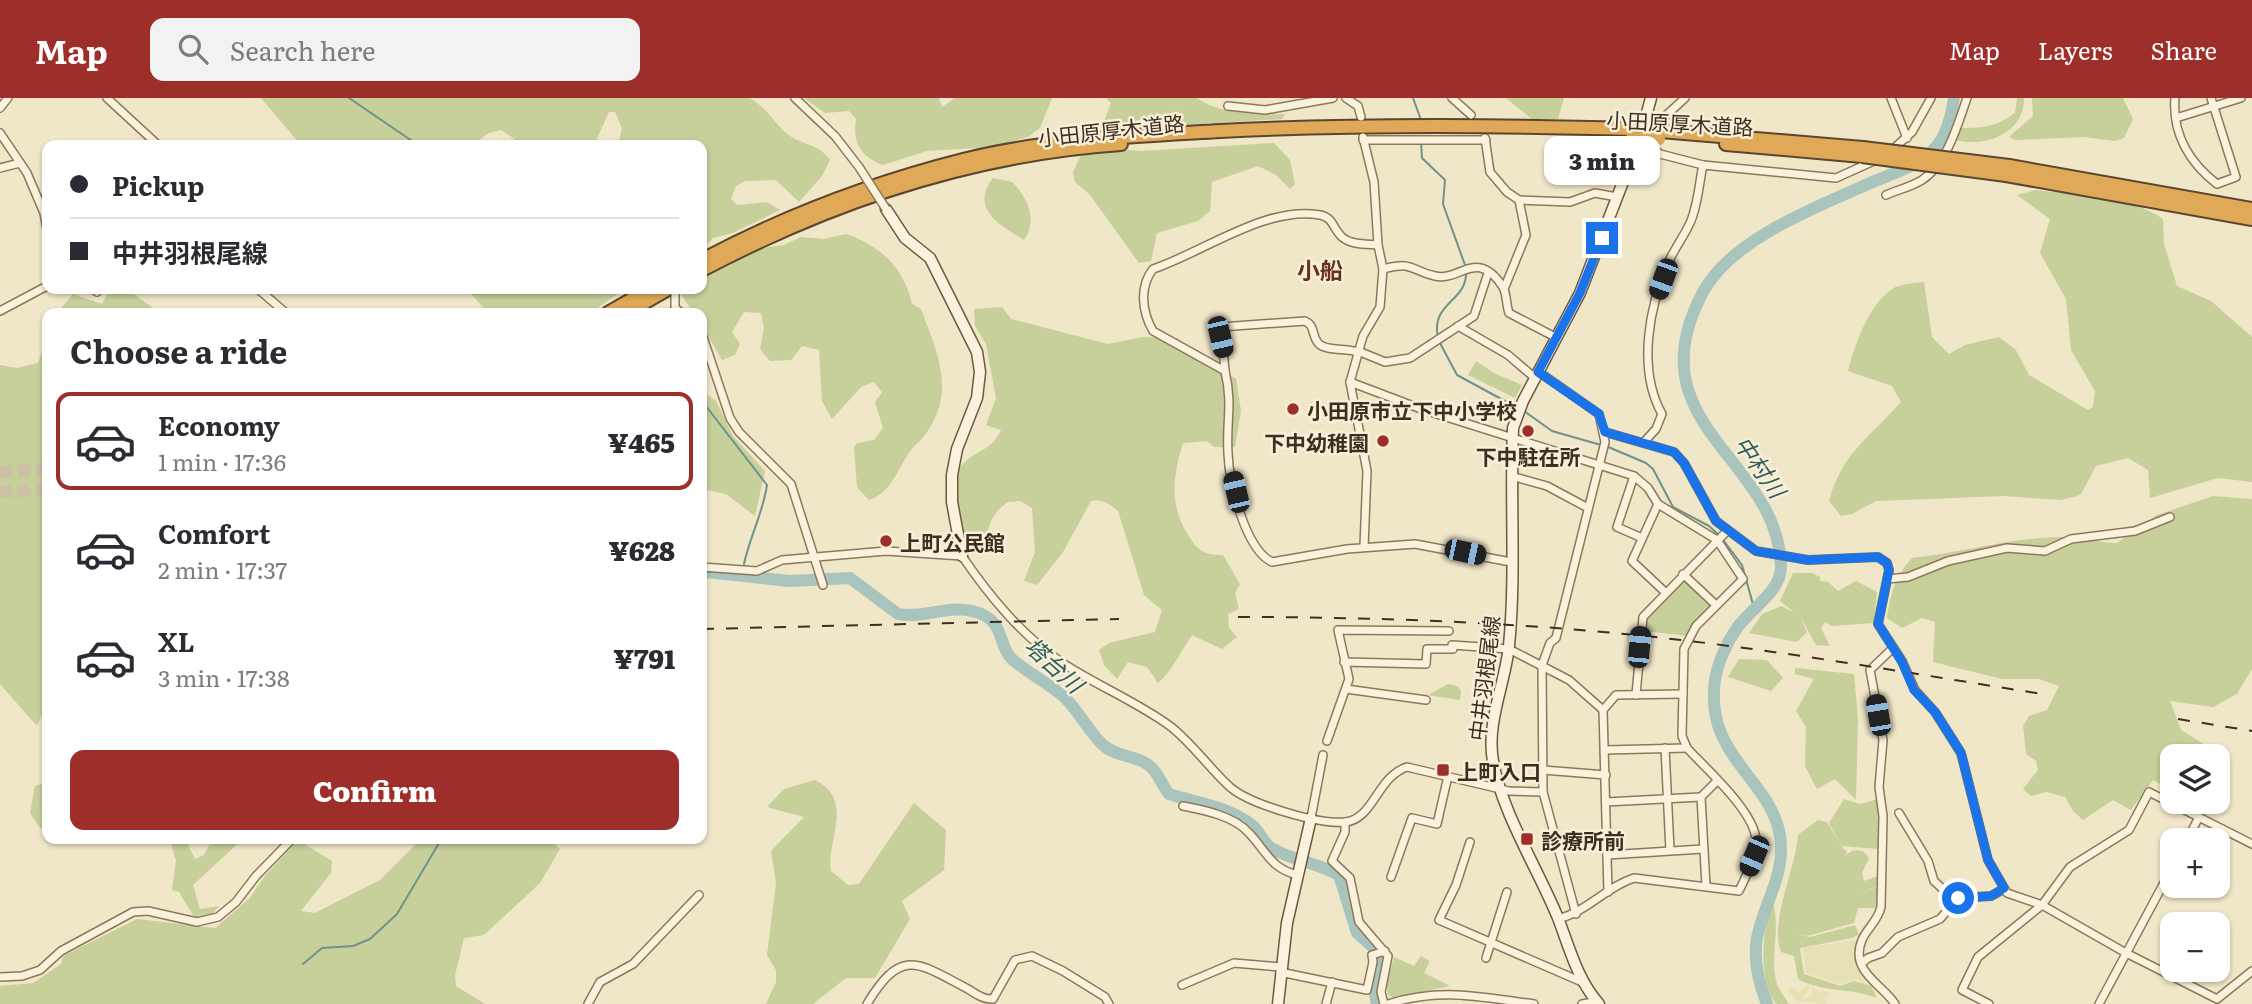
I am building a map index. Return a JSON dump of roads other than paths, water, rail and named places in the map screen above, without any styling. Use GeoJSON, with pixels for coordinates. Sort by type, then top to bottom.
{"type":"FeatureCollection","features":[{"type":"Feature","properties":{"kind":"highway","name":"小田原厚木道路"},"geometry":{"type":"LineString","coordinates":[[707,258],[778,222],[884,182],[965,160],[1037,146],[1105,137],[1357,124],[1637,133],[1862,152],[2008,171],[2252,209]]}},
{"type":"Feature","properties":{"kind":"highway","name":"小田原厚木道路"},"geometry":{"type":"LineString","coordinates":[[707,268],[778,232],[887,190],[965,168],[1053,153],[1120,144],[1358,133],[1637,133]]}},
{"type":"Feature","properties":{"kind":"highway","name":"小田原厚木道路"},"geometry":{"type":"LineString","coordinates":[[2008,171],[2252,219]]}},
{"type":"Feature","properties":{"kind":"highway"},"geometry":{"type":"LineString","coordinates":[[628,308],[644,294]]}},
{"type":"Feature","properties":{"kind":"highway"},"geometry":{"type":"LineString","coordinates":[[628,308],[657,294]]}},
{"type":"Feature","properties":{"kind":"main road"},"geometry":{"type":"LineString","coordinates":[[1537,375],[1580,293],[1651,98]]}},
{"type":"Feature","properties":{"kind":"main road"},"geometry":{"type":"LineString","coordinates":[[886,209],[905,237],[930,258],[977,352],[980,372],[977,398],[957,449],[952,475],[952,502],[962,556]]}},
{"type":"Feature","properties":{"kind":"main road","name":"中井羽根尾線"},"geometry":{"type":"LineString","coordinates":[[1537,375],[1516,419],[1513,438],[1508,649],[1492,728],[1492,761],[1500,788],[1558,919],[1582,982],[1595,1002]]}},
{"type":"Feature","properties":{"kind":"main road"},"geometry":{"type":"LineString","coordinates":[[1278,1004],[1280,970],[1311,818]]}},
{"type":"Feature","properties":{"kind":"street"},"geometry":{"type":"LineString","coordinates":[[0,108],[8,98]]}},
{"type":"Feature","properties":{"kind":"street"},"geometry":{"type":"LineString","coordinates":[[107,98],[153,140]]}},
{"type":"Feature","properties":{"kind":"street"},"geometry":{"type":"LineString","coordinates":[[795,98],[835,136],[886,209]]}},
{"type":"Feature","properties":{"kind":"street"},"geometry":{"type":"LineString","coordinates":[[1228,106],[1265,110],[1332,98]]}},
{"type":"Feature","properties":{"kind":"street"},"geometry":{"type":"LineString","coordinates":[[1346,98],[1358,106],[1361,117]]}},
{"type":"Feature","properties":{"kind":"street"},"geometry":{"type":"LineString","coordinates":[[1452,98],[1471,115]]}},
{"type":"Feature","properties":{"kind":"street"},"geometry":{"type":"LineString","coordinates":[[1685,98],[1660,121],[1637,133],[1660,153],[1703,165],[1836,178],[1879,159],[1905,141],[1931,98]]}},
{"type":"Feature","properties":{"kind":"street"},"geometry":{"type":"LineString","coordinates":[[1891,98],[1905,141],[1923,179]]}},
{"type":"Feature","properties":{"kind":"street"},"geometry":{"type":"LineString","coordinates":[[1886,195],[1923,179],[1950,142],[1967,98]]}},
{"type":"Feature","properties":{"kind":"street"},"geometry":{"type":"LineString","coordinates":[[2175,98],[2181,141],[2197,169],[2217,184],[2236,177],[2212,101]]}},
{"type":"Feature","properties":{"kind":"street"},"geometry":{"type":"LineString","coordinates":[[2176,118],[2212,101],[2241,98]]}},
{"type":"Feature","properties":{"kind":"street"},"geometry":{"type":"LineString","coordinates":[[0,133],[20,163],[42,209]]}},
{"type":"Feature","properties":{"kind":"street"},"geometry":{"type":"LineString","coordinates":[[1364,547],[1367,471],[1350,382],[1358,351],[1380,307],[1383,269],[1378,245],[1374,182],[1363,139],[1486,139],[1490,172],[1507,192],[1520,200],[1570,202],[1595,193],[1616,197]]}},
{"type":"Feature","properties":{"kind":"street"},"geometry":{"type":"LineString","coordinates":[[0,168],[20,163]]}},
{"type":"Feature","properties":{"kind":"street"},"geometry":{"type":"LineString","coordinates":[[1644,441],[1656,429],[1662,414],[1653,398],[1649,378],[1652,318],[1668,265],[1691,222],[1703,165]]}},
{"type":"Feature","properties":{"kind":"street"},"geometry":{"type":"LineString","coordinates":[[1504,289],[1527,235],[1520,200]]}},
{"type":"Feature","properties":{"kind":"street"},"geometry":{"type":"LineString","coordinates":[[1224,371],[1153,331],[1147,322],[1143,290],[1153,270],[1279,218],[1320,215],[1330,219],[1342,237],[1350,241],[1378,245]]}},
{"type":"Feature","properties":{"kind":"street"},"geometry":{"type":"LineString","coordinates":[[1383,269],[1406,264],[1441,276],[1475,266],[1488,273],[1504,289],[1509,313],[1557,338]]}},
{"type":"Feature","properties":{"kind":"street"},"geometry":{"type":"LineString","coordinates":[[1488,273],[1474,316],[1402,361],[1385,362],[1358,351],[1319,344],[1312,325],[1305,321],[1221,327],[1220,337],[1227,366],[1224,371],[1231,399],[1228,453],[1247,532],[1258,552],[1272,562],[1364,547],[1415,544],[1511,562]]}},
{"type":"Feature","properties":{"kind":"street"},"geometry":{"type":"LineString","coordinates":[[0,311],[42,289]]}},
{"type":"Feature","properties":{"kind":"street"},"geometry":{"type":"LineString","coordinates":[[264,294],[280,308]]}},
{"type":"Feature","properties":{"kind":"street"},"geometry":{"type":"LineString","coordinates":[[1458,326],[1599,414],[1605,432],[1605,442],[1556,638],[1550,643],[1542,665],[1544,792],[1576,914]]}},
{"type":"Feature","properties":{"kind":"street"},"geometry":{"type":"LineString","coordinates":[[707,349],[730,418],[739,432],[791,484],[822,581]]}},
{"type":"Feature","properties":{"kind":"street"},"geometry":{"type":"LineString","coordinates":[[1350,382],[1410,406],[1634,476],[1648,488],[1658,504],[1717,540],[1743,579],[1696,626],[1684,649],[1682,736],[1687,748],[1750,818],[1757,840],[1754,856],[1739,891],[1634,878],[1622,882],[1576,914],[1558,919]]}},
{"type":"Feature","properties":{"kind":"street"},"geometry":{"type":"LineString","coordinates":[[1605,432],[1644,441],[1674,452],[1684,463],[1716,521],[1725,532],[1761,552],[1808,560],[1878,557],[1888,566],[1877,621],[1914,690],[1935,712],[1961,753],[1988,860],[2007,893],[2042,905],[2126,953],[2217,999],[2252,971]]}},
{"type":"Feature","properties":{"kind":"street"},"geometry":{"type":"LineString","coordinates":[[1511,476],[1547,486],[1588,508]]}},
{"type":"Feature","properties":{"kind":"street"},"geometry":{"type":"LineString","coordinates":[[1634,476],[1617,527],[1642,538]]}},
{"type":"Feature","properties":{"kind":"street"},"geometry":{"type":"LineString","coordinates":[[1658,504],[1632,561],[1665,592]]}},
{"type":"Feature","properties":{"kind":"street"},"geometry":{"type":"LineString","coordinates":[[1887,579],[1908,577],[1948,561],[2007,548],[2045,551],[2071,539],[2135,531],[2170,517]]}},
{"type":"Feature","properties":{"kind":"street"},"geometry":{"type":"LineString","coordinates":[[1636,695],[1641,624],[1647,611],[1725,532]]}},
{"type":"Feature","properties":{"kind":"street"},"geometry":{"type":"LineString","coordinates":[[707,567],[757,572],[782,560],[886,551],[962,556],[990,598],[1054,657],[1171,727],[1237,792],[1311,818],[1345,822],[1363,813],[1386,778],[1399,769],[1413,767],[1521,793],[1544,792]]}},
{"type":"Feature","properties":{"kind":"street"},"geometry":{"type":"LineString","coordinates":[[1683,574],[1716,606]]}},
{"type":"Feature","properties":{"kind":"street"},"geometry":{"type":"LineString","coordinates":[[1327,741],[1349,679],[1338,630],[1449,631]]}},
{"type":"Feature","properties":{"kind":"street"},"geometry":{"type":"LineString","coordinates":[[1893,648],[1870,670],[1883,740],[1879,787],[1883,816],[1881,907],[1879,917],[1860,943],[1867,979],[1889,995],[1895,1004]]}},
{"type":"Feature","properties":{"kind":"street"},"geometry":{"type":"LineString","coordinates":[[1344,662],[1426,664],[1427,649],[1508,649],[1569,680],[1603,710]]}},
{"type":"Feature","properties":{"kind":"street"},"geometry":{"type":"LineString","coordinates":[[1346,689],[1426,700]]}},
{"type":"Feature","properties":{"kind":"street"},"geometry":{"type":"LineString","coordinates":[[1608,892],[1603,710],[1616,695],[1683,694]]}},
{"type":"Feature","properties":{"kind":"street"},"geometry":{"type":"LineString","coordinates":[[1665,748],[1670,850]]}},
{"type":"Feature","properties":{"kind":"street"},"geometry":{"type":"LineString","coordinates":[[1605,750],[1687,748]]}},
{"type":"Feature","properties":{"kind":"street"},"geometry":{"type":"LineString","coordinates":[[1311,818],[1319,784],[1318,770],[1323,755]]}},
{"type":"Feature","properties":{"kind":"street"},"geometry":{"type":"LineString","coordinates":[[1543,770],[1606,775]]}},
{"type":"Feature","properties":{"kind":"street"},"geometry":{"type":"LineString","coordinates":[[1391,877],[1412,818],[1437,824],[1448,776]]}},
{"type":"Feature","properties":{"kind":"street"},"geometry":{"type":"LineString","coordinates":[[1606,802],[1701,797],[1717,781]]}},
{"type":"Feature","properties":{"kind":"street"},"geometry":{"type":"LineString","coordinates":[[1989,1004],[1962,990],[1978,957],[2042,905],[2070,867],[2129,830],[2149,792],[2252,845]]}},
{"type":"Feature","properties":{"kind":"street"},"geometry":{"type":"LineString","coordinates":[[1701,797],[1706,886]]}},
{"type":"Feature","properties":{"kind":"street"},"geometry":{"type":"LineString","coordinates":[[1183,806],[1207,810],[1247,830],[1269,861],[1281,870],[1299,873]]}},
{"type":"Feature","properties":{"kind":"street"},"geometry":{"type":"LineString","coordinates":[[1899,813],[1928,861],[1934,881],[1943,887],[1949,905]]}},
{"type":"Feature","properties":{"kind":"street"},"geometry":{"type":"LineString","coordinates":[[2193,828],[2199,817]]}},
{"type":"Feature","properties":{"kind":"street"},"geometry":{"type":"LineString","coordinates":[[1345,822],[1345,832],[1332,861],[1349,878],[1359,922],[1385,951],[1388,963],[1381,992],[1386,1004],[1414,995],[1442,993],[1534,1004]]}},
{"type":"Feature","properties":{"kind":"street"},"geometry":{"type":"LineString","coordinates":[[1470,842],[1456,885],[1439,920],[1582,982]]}},
{"type":"Feature","properties":{"kind":"street"},"geometry":{"type":"LineString","coordinates":[[0,976],[22,976],[40,970],[61,951],[133,912],[148,911],[197,922],[218,917],[236,902],[256,876],[287,844]]}},
{"type":"Feature","properties":{"kind":"street"},"geometry":{"type":"LineString","coordinates":[[1607,855],[1703,849]]}},
{"type":"Feature","properties":{"kind":"street"},"geometry":{"type":"LineString","coordinates":[[1862,963],[1882,953],[1898,937],[1940,919],[1949,905],[1958,898],[1991,896],[2004,888]]}},
{"type":"Feature","properties":{"kind":"street"},"geometry":{"type":"LineString","coordinates":[[2099,1004],[2160,890]]}},
{"type":"Feature","properties":{"kind":"street"},"geometry":{"type":"LineString","coordinates":[[1486,958],[1493,943],[1507,892]]}},
{"type":"Feature","properties":{"kind":"street"},"geometry":{"type":"LineString","coordinates":[[588,1004],[600,982],[633,964],[699,895]]}},
{"type":"Feature","properties":{"kind":"street"},"geometry":{"type":"LineString","coordinates":[[1181,985],[1234,963],[1280,970],[1367,990],[1372,955],[1385,951]]}},
{"type":"Feature","properties":{"kind":"street"},"geometry":{"type":"LineString","coordinates":[[867,1004],[882,979],[893,970],[914,964],[993,999],[1015,960],[1031,956],[1063,971],[1105,997],[1109,1004]]}},
{"type":"Feature","properties":{"kind":"street"},"geometry":{"type":"LineString","coordinates":[[1326,1004],[1332,982]]}},
{"type":"Feature","properties":{"kind":"street"},"geometry":{"type":"LineString","coordinates":[[1582,1004],[1595,1002]]}},
{"type":"Feature","properties":{"kind":"waterway"},"geometry":{"type":"LineString","coordinates":[[349,98],[411,140]]}},
{"type":"Feature","properties":{"kind":"waterway"},"geometry":{"type":"LineString","coordinates":[[1413,98],[1421,120]]}},
{"type":"Feature","properties":{"kind":"waterway","name":"中村川"},"geometry":{"type":"LineString","coordinates":[[1767,1004],[1758,972],[1756,946],[1780,863],[1780,836],[1774,816],[1764,798],[1728,748],[1719,729],[1714,706],[1715,680],[1730,640],[1737,628],[1771,592],[1780,575],[1781,566],[1774,528],[1758,496],[1714,438],[1696,408],[1685,376],[1686,337],[1703,292],[1735,255],[1756,239],[1804,212],[1921,160],[1942,139],[1954,98]]}},
{"type":"Feature","properties":{"kind":"waterway"},"geometry":{"type":"LineString","coordinates":[[1421,142],[1422,158],[1445,180],[1443,204],[1465,265]]}},
{"type":"Feature","properties":{"kind":"waterway"},"geometry":{"type":"LineString","coordinates":[[1438,338],[1439,317],[1461,289],[1466,271]]}},
{"type":"Feature","properties":{"kind":"waterway"},"geometry":{"type":"LineString","coordinates":[[1440,343],[1457,375],[1516,407]]}},
{"type":"Feature","properties":{"kind":"waterway"},"geometry":{"type":"LineString","coordinates":[[707,407],[767,485],[744,564]]}},
{"type":"Feature","properties":{"kind":"waterway"},"geometry":{"type":"LineString","coordinates":[[1524,411],[1552,431],[1601,445]]}},
{"type":"Feature","properties":{"kind":"waterway"},"geometry":{"type":"LineString","coordinates":[[1606,446],[1646,463],[1653,469],[1673,507],[1709,526],[1720,536]]}},
{"type":"Feature","properties":{"kind":"waterway"},"geometry":{"type":"LineString","coordinates":[[1724,541],[1742,565],[1754,608]]}},
{"type":"Feature","properties":{"kind":"waterway","name":"塔台川"},"geometry":{"type":"LineString","coordinates":[[707,572],[789,581],[850,578],[898,614],[916,615],[963,610],[983,615],[996,625],[1011,658],[1066,699],[1103,745],[1151,767],[1169,794],[1233,813],[1252,825],[1273,849],[1339,875],[1357,933],[1374,948],[1380,959],[1374,990],[1377,1004]]}},
{"type":"Feature","properties":{"kind":"waterway"},"geometry":{"type":"LineString","coordinates":[[303,964],[322,948],[353,946],[370,939],[397,914],[438,844]]}},
{"type":"Feature","properties":{"kind":"tunnel"},"geometry":{"type":"LineString","coordinates":[[0,472],[42,469]]}},
{"type":"Feature","properties":{"kind":"tunnel"},"geometry":{"type":"LineString","coordinates":[[0,492],[42,490]]}},
{"type":"Feature","properties":{"kind":"railway"},"geometry":{"type":"LineString","coordinates":[[1238,617],[1420,620],[1659,637],[1882,668],[2049,695]]}},
{"type":"Feature","properties":{"kind":"railway"},"geometry":{"type":"LineString","coordinates":[[707,629],[1119,619]]}},
{"type":"Feature","properties":{"kind":"railway"},"geometry":{"type":"LineString","coordinates":[[2178,719],[2252,731]]}},
{"type":"Feature","properties":{"kind":"place","name":"小田原市立下中小学校"},"geometry":{"type":"Point","coordinates":[1293,409]}},
{"type":"Feature","properties":{"kind":"place","name":"下中駐在所"},"geometry":{"type":"Point","coordinates":[1528,431]}},
{"type":"Feature","properties":{"kind":"place","name":"下中幼稚園"},"geometry":{"type":"Point","coordinates":[1383,441]}},
{"type":"Feature","properties":{"kind":"place","name":"上町公民館"},"geometry":{"type":"Point","coordinates":[886,541]}},
{"type":"Feature","properties":{"kind":"place","name":"上町入口"},"geometry":{"type":"Point","coordinates":[1443,770]}},
{"type":"Feature","properties":{"kind":"place","name":"診療所前"},"geometry":{"type":"Point","coordinates":[1527,839]}},
{"type":"Feature","properties":{"kind":"district","name":"小船"},"geometry":{"type":"Point","coordinates":[1320,269]}}]}
